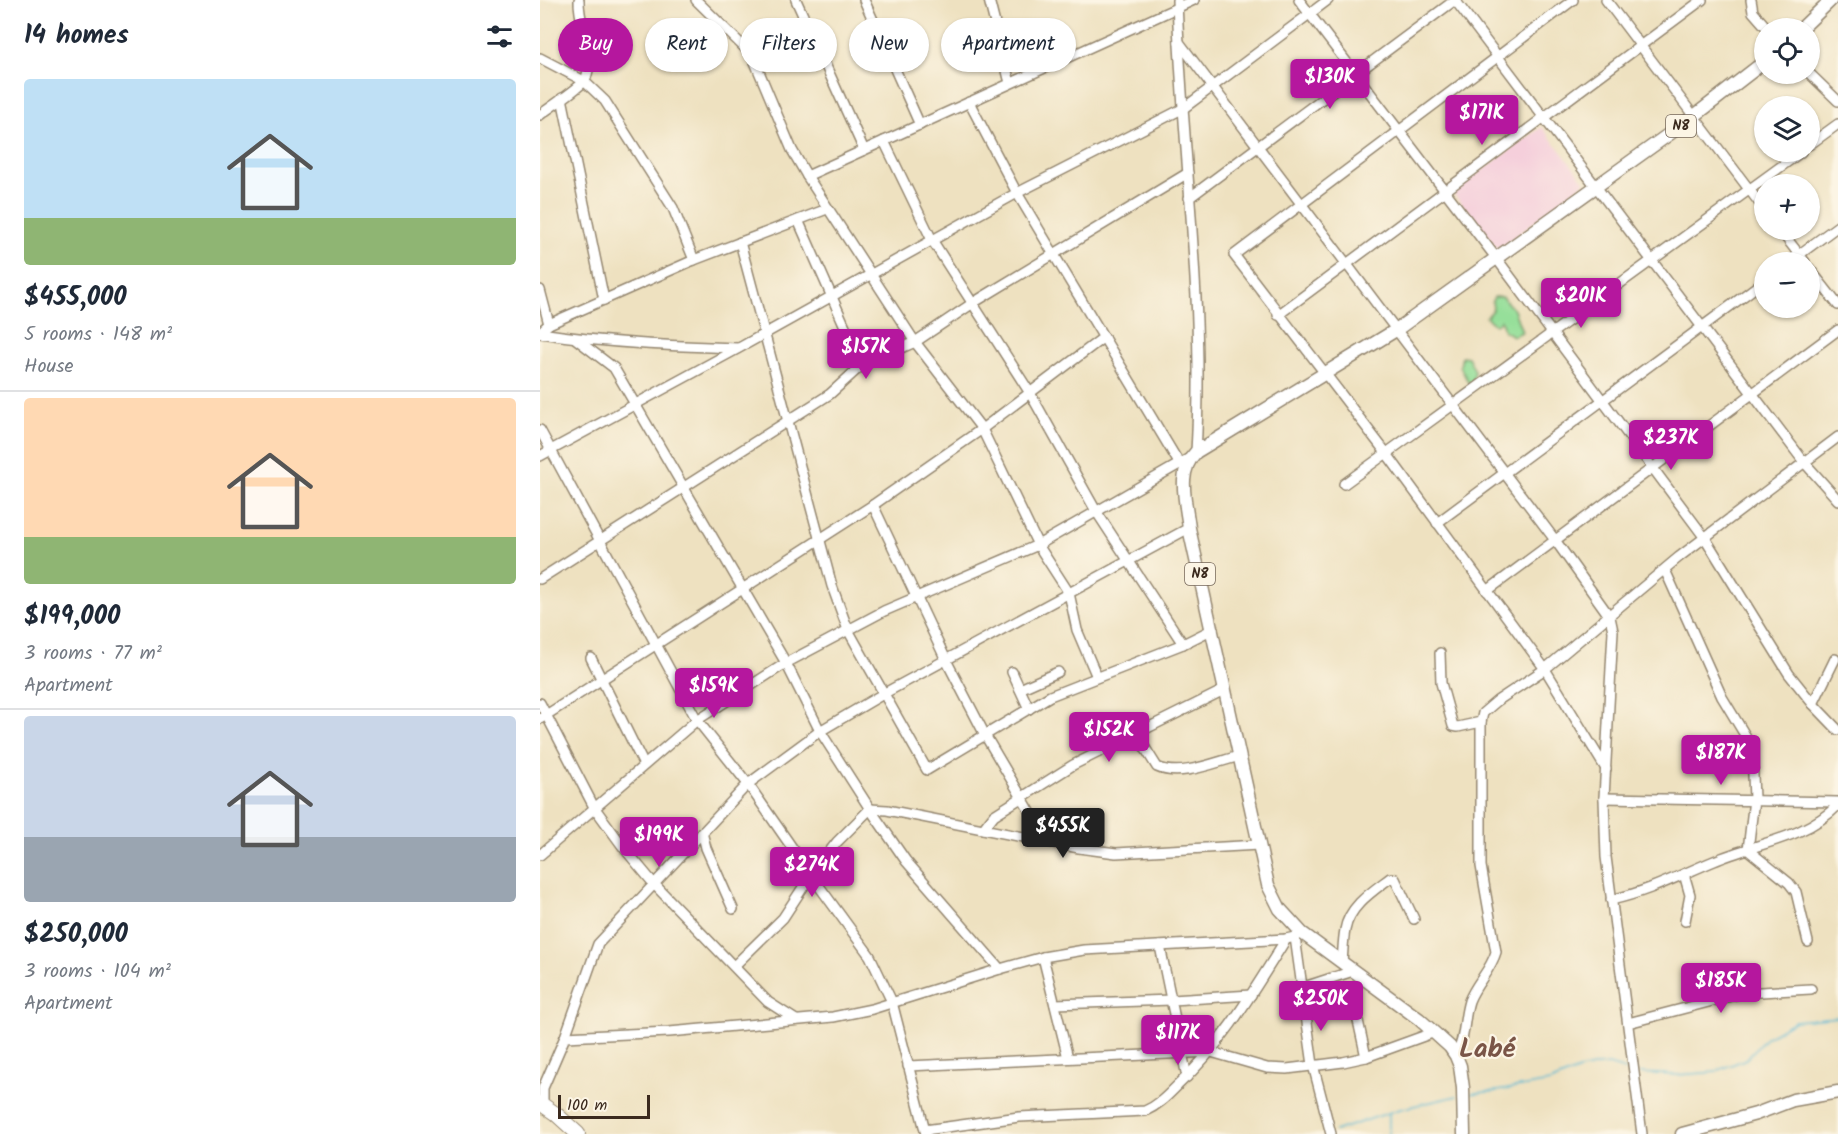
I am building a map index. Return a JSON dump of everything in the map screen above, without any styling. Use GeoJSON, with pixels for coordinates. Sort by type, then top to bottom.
{"type":"FeatureCollection","features":[{"type":"Feature","properties":{"kind":"highway"},"geometry":{"type":"LineString","coordinates":[[542,1104],[578,1134]]}},
{"type":"Feature","properties":{"kind":"main road"},"geometry":{"type":"LineString","coordinates":[[1812,18],[1831,0]]}},
{"type":"Feature","properties":{"kind":"main road","name":"N8"},"geometry":{"type":"LineString","coordinates":[[1464,1134],[1463,1094],[1456,1056],[1435,1032],[1341,962],[1294,936],[1268,885],[1189,528],[1184,477],[1188,458],[1396,330],[1597,187],[1754,70]]}},
{"type":"Feature","properties":{"kind":"main road"},"geometry":{"type":"LineString","coordinates":[[1682,1134],[1756,1114],[1793,1100],[1838,1092]]}},
{"type":"Feature","properties":{"kind":"street"},"geometry":{"type":"LineString","coordinates":[[540,115],[584,81],[587,69],[587,49],[578,9],[579,0]]}},
{"type":"Feature","properties":{"kind":"street"},"geometry":{"type":"LineString","coordinates":[[696,0],[753,55],[792,150],[827,209],[915,342],[982,429],[1038,545],[1069,593],[1077,630],[1097,677]]}},
{"type":"Feature","properties":{"kind":"street"},"geometry":{"type":"LineString","coordinates":[[796,0],[864,150]]}},
{"type":"Feature","properties":{"kind":"street"},"geometry":{"type":"LineString","coordinates":[[864,0],[920,125]]}},
{"type":"Feature","properties":{"kind":"street"},"geometry":{"type":"LineString","coordinates":[[989,0],[1010,83]]}},
{"type":"Feature","properties":{"kind":"street"},"geometry":{"type":"LineString","coordinates":[[807,176],[1177,4],[1194,0]]}},
{"type":"Feature","properties":{"kind":"street"},"geometry":{"type":"LineString","coordinates":[[1299,0],[1553,333],[1705,538],[1789,674],[1838,730]]}},
{"type":"Feature","properties":{"kind":"street"},"geometry":{"type":"LineString","coordinates":[[540,456],[765,334],[1017,193],[1184,108],[1328,0]]}},
{"type":"Feature","properties":{"kind":"street"},"geometry":{"type":"LineString","coordinates":[[1189,198],[1455,0],[1752,394],[1804,462],[1838,501]]}},
{"type":"Feature","properties":{"kind":"street"},"geometry":{"type":"LineString","coordinates":[[1573,0],[1233,255],[1387,454],[1545,669],[1606,770]]}},
{"type":"Feature","properties":{"kind":"street"},"geometry":{"type":"LineString","coordinates":[[1606,0],[1754,196]]}},
{"type":"Feature","properties":{"kind":"street"},"geometry":{"type":"LineString","coordinates":[[1278,315],[1700,0]]}},
{"type":"Feature","properties":{"kind":"street"},"geometry":{"type":"LineString","coordinates":[[1750,0],[1753,12],[1758,18]]}},
{"type":"Feature","properties":{"kind":"street"},"geometry":{"type":"LineString","coordinates":[[1177,4],[1197,302],[1199,386],[1188,458]]}},
{"type":"Feature","properties":{"kind":"street"},"geometry":{"type":"LineString","coordinates":[[1179,42],[1454,405],[1610,617],[1613,632],[1604,798],[1606,857],[1642,1134]]}},
{"type":"Feature","properties":{"kind":"street"},"geometry":{"type":"LineString","coordinates":[[540,58],[584,81],[605,101],[673,208],[694,260]]}},
{"type":"Feature","properties":{"kind":"street"},"geometry":{"type":"LineString","coordinates":[[1820,84],[1838,101]]}},
{"type":"Feature","properties":{"kind":"street"},"geometry":{"type":"LineString","coordinates":[[562,98],[603,300]]}},
{"type":"Feature","properties":{"kind":"street"},"geometry":{"type":"LineString","coordinates":[[969,102],[1017,193],[1104,337],[1188,458]]}},
{"type":"Feature","properties":{"kind":"street"},"geometry":{"type":"LineString","coordinates":[[1820,137],[1838,124]]}},
{"type":"Feature","properties":{"kind":"street"},"geometry":{"type":"LineString","coordinates":[[884,141],[932,240],[1030,393],[1096,511],[1183,644]]}},
{"type":"Feature","properties":{"kind":"street"},"geometry":{"type":"LineString","coordinates":[[1344,484],[1787,162]]}},
{"type":"Feature","properties":{"kind":"street"},"geometry":{"type":"LineString","coordinates":[[540,579],[830,394],[862,365],[915,342],[1053,253],[1188,173]]}},
{"type":"Feature","properties":{"kind":"street"},"geometry":{"type":"LineString","coordinates":[[540,332],[549,324],[694,260],[827,209]]}},
{"type":"Feature","properties":{"kind":"street"},"geometry":{"type":"LineString","coordinates":[[798,220],[862,365]]}},
{"type":"Feature","properties":{"kind":"street"},"geometry":{"type":"LineString","coordinates":[[1810,252],[1838,226]]}},
{"type":"Feature","properties":{"kind":"street"},"geometry":{"type":"LineString","coordinates":[[1787,240],[1796,252]]}},
{"type":"Feature","properties":{"kind":"street"},"geometry":{"type":"LineString","coordinates":[[740,242],[832,586],[848,630],[927,770],[1050,696],[1183,644],[1213,629]]}},
{"type":"Feature","properties":{"kind":"street"},"geometry":{"type":"LineString","coordinates":[[1820,282],[1838,306]]}},
{"type":"Feature","properties":{"kind":"street"},"geometry":{"type":"LineString","coordinates":[[1437,523],[1754,288]]}},
{"type":"Feature","properties":{"kind":"street"},"geometry":{"type":"LineString","coordinates":[[540,290],[549,324]]}},
{"type":"Feature","properties":{"kind":"street"},"geometry":{"type":"LineString","coordinates":[[1487,591],[1838,330]]}},
{"type":"Feature","properties":{"kind":"street"},"geometry":{"type":"LineString","coordinates":[[540,332],[576,339],[647,345],[739,348]]}},
{"type":"Feature","properties":{"kind":"street"},"geometry":{"type":"LineString","coordinates":[[543,717],[873,505],[982,429],[1104,337]]}},
{"type":"Feature","properties":{"kind":"street"},"geometry":{"type":"LineString","coordinates":[[576,339],[615,368],[786,663],[820,730],[870,809],[906,861],[1000,969]]}},
{"type":"Feature","properties":{"kind":"street"},"geometry":{"type":"LineString","coordinates":[[540,430],[697,720],[748,784],[870,956],[892,1002],[925,1132],[1019,1117],[1145,1111],[1157,1105],[1210,1052],[1294,936]]}},
{"type":"Feature","properties":{"kind":"street"},"geometry":{"type":"LineString","coordinates":[[1456,1056],[1463,1041],[1469,1002],[1493,963],[1496,952],[1481,867],[1480,722],[1483,713],[1545,669],[1705,538],[1838,436]]}},
{"type":"Feature","properties":{"kind":"street"},"geometry":{"type":"LineString","coordinates":[[542,850],[697,720],[786,663],[916,597],[1038,545],[1188,458]]}},
{"type":"Feature","properties":{"kind":"street"},"geometry":{"type":"LineString","coordinates":[[873,505],[946,660],[985,735],[1048,842]]}},
{"type":"Feature","properties":{"kind":"street"},"geometry":{"type":"LineString","coordinates":[[542,1104],[542,1089],[565,1037],[598,944],[748,784],[820,730],[1189,528]]}},
{"type":"Feature","properties":{"kind":"street"},"geometry":{"type":"LineString","coordinates":[[1665,570],[1722,697],[1748,740],[1752,751],[1754,799],[1748,850]]}},
{"type":"Feature","properties":{"kind":"street"},"geometry":{"type":"LineString","coordinates":[[1440,653],[1441,683],[1453,726],[1480,722]]}},
{"type":"Feature","properties":{"kind":"street"},"geometry":{"type":"LineString","coordinates":[[591,658],[644,765]]}},
{"type":"Feature","properties":{"kind":"street"},"geometry":{"type":"LineString","coordinates":[[1813,704],[1835,659]]}},
{"type":"Feature","properties":{"kind":"street"},"geometry":{"type":"LineString","coordinates":[[1012,672],[1029,709]]}},
{"type":"Feature","properties":{"kind":"street"},"geometry":{"type":"LineString","coordinates":[[1020,689],[1058,672]]}},
{"type":"Feature","properties":{"kind":"street"},"geometry":{"type":"LineString","coordinates":[[983,829],[994,815],[1073,765],[1226,689]]}},
{"type":"Feature","properties":{"kind":"street"},"geometry":{"type":"LineString","coordinates":[[540,703],[543,717],[594,807],[654,884],[768,1002],[796,1020]]}},
{"type":"Feature","properties":{"kind":"street"},"geometry":{"type":"LineString","coordinates":[[1137,735],[1157,767],[1162,769],[1186,772],[1240,756]]}},
{"type":"Feature","properties":{"kind":"street"},"geometry":{"type":"LineString","coordinates":[[1604,798],[1754,799],[1837,808]]}},
{"type":"Feature","properties":{"kind":"street"},"geometry":{"type":"LineString","coordinates":[[1611,900],[1638,894],[1716,860],[1797,834],[1837,808]]}},
{"type":"Feature","properties":{"kind":"street"},"geometry":{"type":"LineString","coordinates":[[734,966],[783,918],[811,875],[837,842],[870,809],[887,810],[1116,853],[1259,845]]}},
{"type":"Feature","properties":{"kind":"street"},"geometry":{"type":"LineString","coordinates":[[702,832],[706,848],[733,909]]}},
{"type":"Feature","properties":{"kind":"street"},"geometry":{"type":"LineString","coordinates":[[1748,850],[1790,883],[1796,892],[1808,942]]}},
{"type":"Feature","properties":{"kind":"street"},"geometry":{"type":"LineString","coordinates":[[1684,874],[1690,895],[1685,921]]}},
{"type":"Feature","properties":{"kind":"street"},"geometry":{"type":"LineString","coordinates":[[1341,962],[1345,928],[1349,918],[1358,904],[1390,878],[1395,879],[1414,919]]}},
{"type":"Feature","properties":{"kind":"street"},"geometry":{"type":"LineString","coordinates":[[565,1037],[669,1032],[833,1017],[1043,957],[1084,950],[1294,936]]}},
{"type":"Feature","properties":{"kind":"street"},"geometry":{"type":"LineString","coordinates":[[1294,936],[1313,1065],[1331,1132]]}},
{"type":"Feature","properties":{"kind":"street"},"geometry":{"type":"LineString","coordinates":[[1160,946],[1187,1077]]}},
{"type":"Feature","properties":{"kind":"street"},"geometry":{"type":"LineString","coordinates":[[1043,957],[1068,1058]]}},
{"type":"Feature","properties":{"kind":"street"},"geometry":{"type":"LineString","coordinates":[[1301,988],[1353,971]]}},
{"type":"Feature","properties":{"kind":"street"},"geometry":{"type":"LineString","coordinates":[[1628,1023],[1743,993],[1811,989]]}},
{"type":"Feature","properties":{"kind":"street"},"geometry":{"type":"LineString","coordinates":[[1054,1004],[1251,995]]}},
{"type":"Feature","properties":{"kind":"street"},"geometry":{"type":"LineString","coordinates":[[1355,1006],[1366,1057]]}},
{"type":"Feature","properties":{"kind":"street"},"geometry":{"type":"LineString","coordinates":[[908,1066],[1210,1052],[1267,1068],[1287,1069],[1366,1057],[1435,1032]]}},
{"type":"Feature","properties":{"kind":"shaded area"},"geometry":{"type":"Polygon","coordinates":[[[1542,127],[1585,182],[1498,250],[1452,192],[1542,127]]]}},
{"type":"Feature","properties":{"kind":"green space"},"geometry":{"type":"Polygon","coordinates":[[[1494,297],[1502,297],[1514,310],[1522,332],[1513,336],[1504,331],[1501,320],[1495,325],[1486,317],[1493,309],[1494,297]]]}},
{"type":"Feature","properties":{"kind":"green space"},"geometry":{"type":"Polygon","coordinates":[[[1462,356],[1468,357],[1475,371],[1471,388],[1460,366],[1462,356]]]}},
{"type":"Feature","properties":{"kind":"waterway"},"geometry":{"type":"LineString","coordinates":[[1719,1070],[1746,1059],[1767,1037],[1795,1021],[1838,1017]]}},
{"type":"Feature","properties":{"kind":"waterway"},"geometry":{"type":"LineString","coordinates":[[1467,1094],[1550,1082],[1579,1070],[1597,1066],[1609,1065],[1631,1072]]}},
{"type":"Feature","properties":{"kind":"waterway"},"geometry":{"type":"LineString","coordinates":[[1639,1073],[1677,1075],[1717,1072]]}},
{"type":"Feature","properties":{"kind":"waterway"},"geometry":{"type":"LineString","coordinates":[[1335,1131],[1400,1109],[1457,1096]]}},
{"type":"Feature","properties":{"kind":"waterway"},"geometry":{"type":"LineString","coordinates":[[1389,1114],[1389,1134]]}},
{"type":"Feature","properties":{"kind":"district","name":"Labé"},"geometry":{"type":"Point","coordinates":[1487,1049]}}]}
